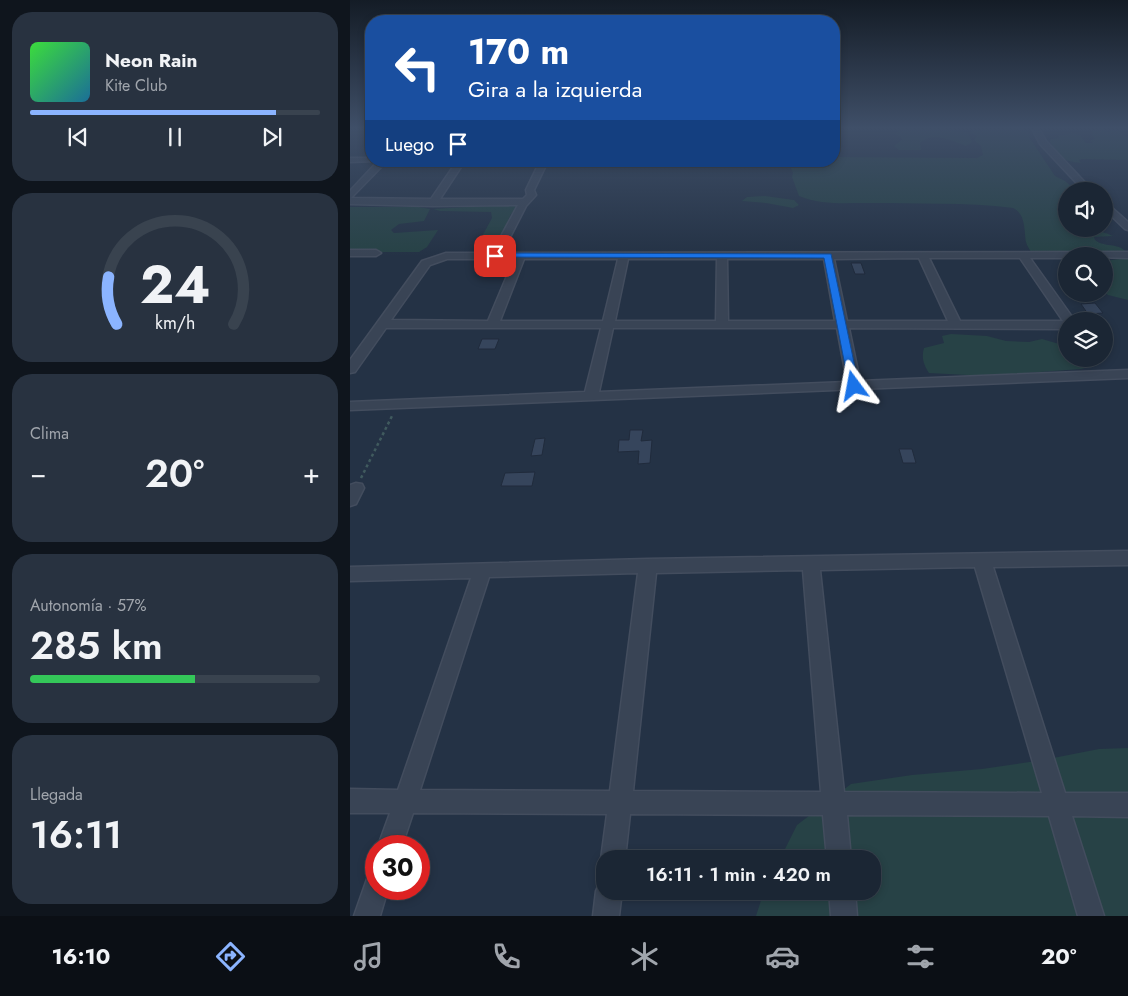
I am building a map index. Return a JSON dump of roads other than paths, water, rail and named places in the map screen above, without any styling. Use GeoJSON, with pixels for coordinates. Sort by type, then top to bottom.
{"type":"FeatureCollection","features":[{"type":"Feature","properties":{"kind":"street"},"geometry":{"type":"LineString","coordinates":[[350,196],[375,170]]}},
{"type":"Feature","properties":{"kind":"street"},"geometry":{"type":"LineString","coordinates":[[433,203],[456,170]]}},
{"type":"Feature","properties":{"kind":"street"},"geometry":{"type":"LineString","coordinates":[[495,256],[525,202],[532,195],[530,190],[540,170]]}},
{"type":"Feature","properties":{"kind":"street"},"geometry":{"type":"LineString","coordinates":[[1069,170],[1080,182]]}},
{"type":"Feature","properties":{"kind":"street"},"geometry":{"type":"LineString","coordinates":[[350,201],[433,203],[525,202]]}},
{"type":"Feature","properties":{"kind":"street"},"geometry":{"type":"LineString","coordinates":[[1113,213],[1128,227]]}},
{"type":"Feature","properties":{"kind":"street"},"geometry":{"type":"LineString","coordinates":[[350,253],[376,252]]}},
{"type":"Feature","properties":{"kind":"street"},"geometry":{"type":"LineString","coordinates":[[591,396],[624,255]]}},
{"type":"Feature","properties":{"kind":"street"},"geometry":{"type":"LineString","coordinates":[[722,255],[722,324]]}},
{"type":"Feature","properties":{"kind":"street"},"geometry":{"type":"LineString","coordinates":[[828,255],[854,386]]}},
{"type":"Feature","properties":{"kind":"street"},"geometry":{"type":"LineString","coordinates":[[1023,255],[1063,312]]}},
{"type":"Feature","properties":{"kind":"street"},"geometry":{"type":"LineString","coordinates":[[350,369],[426,263],[446,256],[1128,256]]}},
{"type":"Feature","properties":{"kind":"street"},"geometry":{"type":"LineString","coordinates":[[493,324],[520,256]]}},
{"type":"Feature","properties":{"kind":"street"},"geometry":{"type":"LineString","coordinates":[[923,256],[955,324]]}},
{"type":"Feature","properties":{"kind":"street"},"geometry":{"type":"LineString","coordinates":[[382,324],[1058,325]]}},
{"type":"Feature","properties":{"kind":"street"},"geometry":{"type":"LineString","coordinates":[[350,406],[1128,374]]}},
{"type":"Feature","properties":{"kind":"street"},"geometry":{"type":"LineString","coordinates":[[350,574],[482,572],[648,566],[1128,558]]}},
{"type":"Feature","properties":{"kind":"street"},"geometry":{"type":"LineString","coordinates":[[982,561],[1090,916]]}},
{"type":"Feature","properties":{"kind":"street"},"geometry":{"type":"LineString","coordinates":[[811,563],[838,850]]}},
{"type":"Feature","properties":{"kind":"street"},"geometry":{"type":"LineString","coordinates":[[614,850],[648,566]]}},
{"type":"Feature","properties":{"kind":"street"},"geometry":{"type":"LineString","coordinates":[[394,835],[482,572]]}},
{"type":"Feature","properties":{"kind":"street"},"geometry":{"type":"LineString","coordinates":[[350,801],[1128,805]]}},
{"type":"Feature","properties":{"kind":"street"},"geometry":{"type":"LineString","coordinates":[[367,916],[372,900]]}},
{"type":"Feature","properties":{"kind":"street"},"geometry":{"type":"LineString","coordinates":[[606,916],[608,900]]}},
{"type":"Feature","properties":{"kind":"street"},"geometry":{"type":"LineString","coordinates":[[843,900],[844,916]]}}]}
